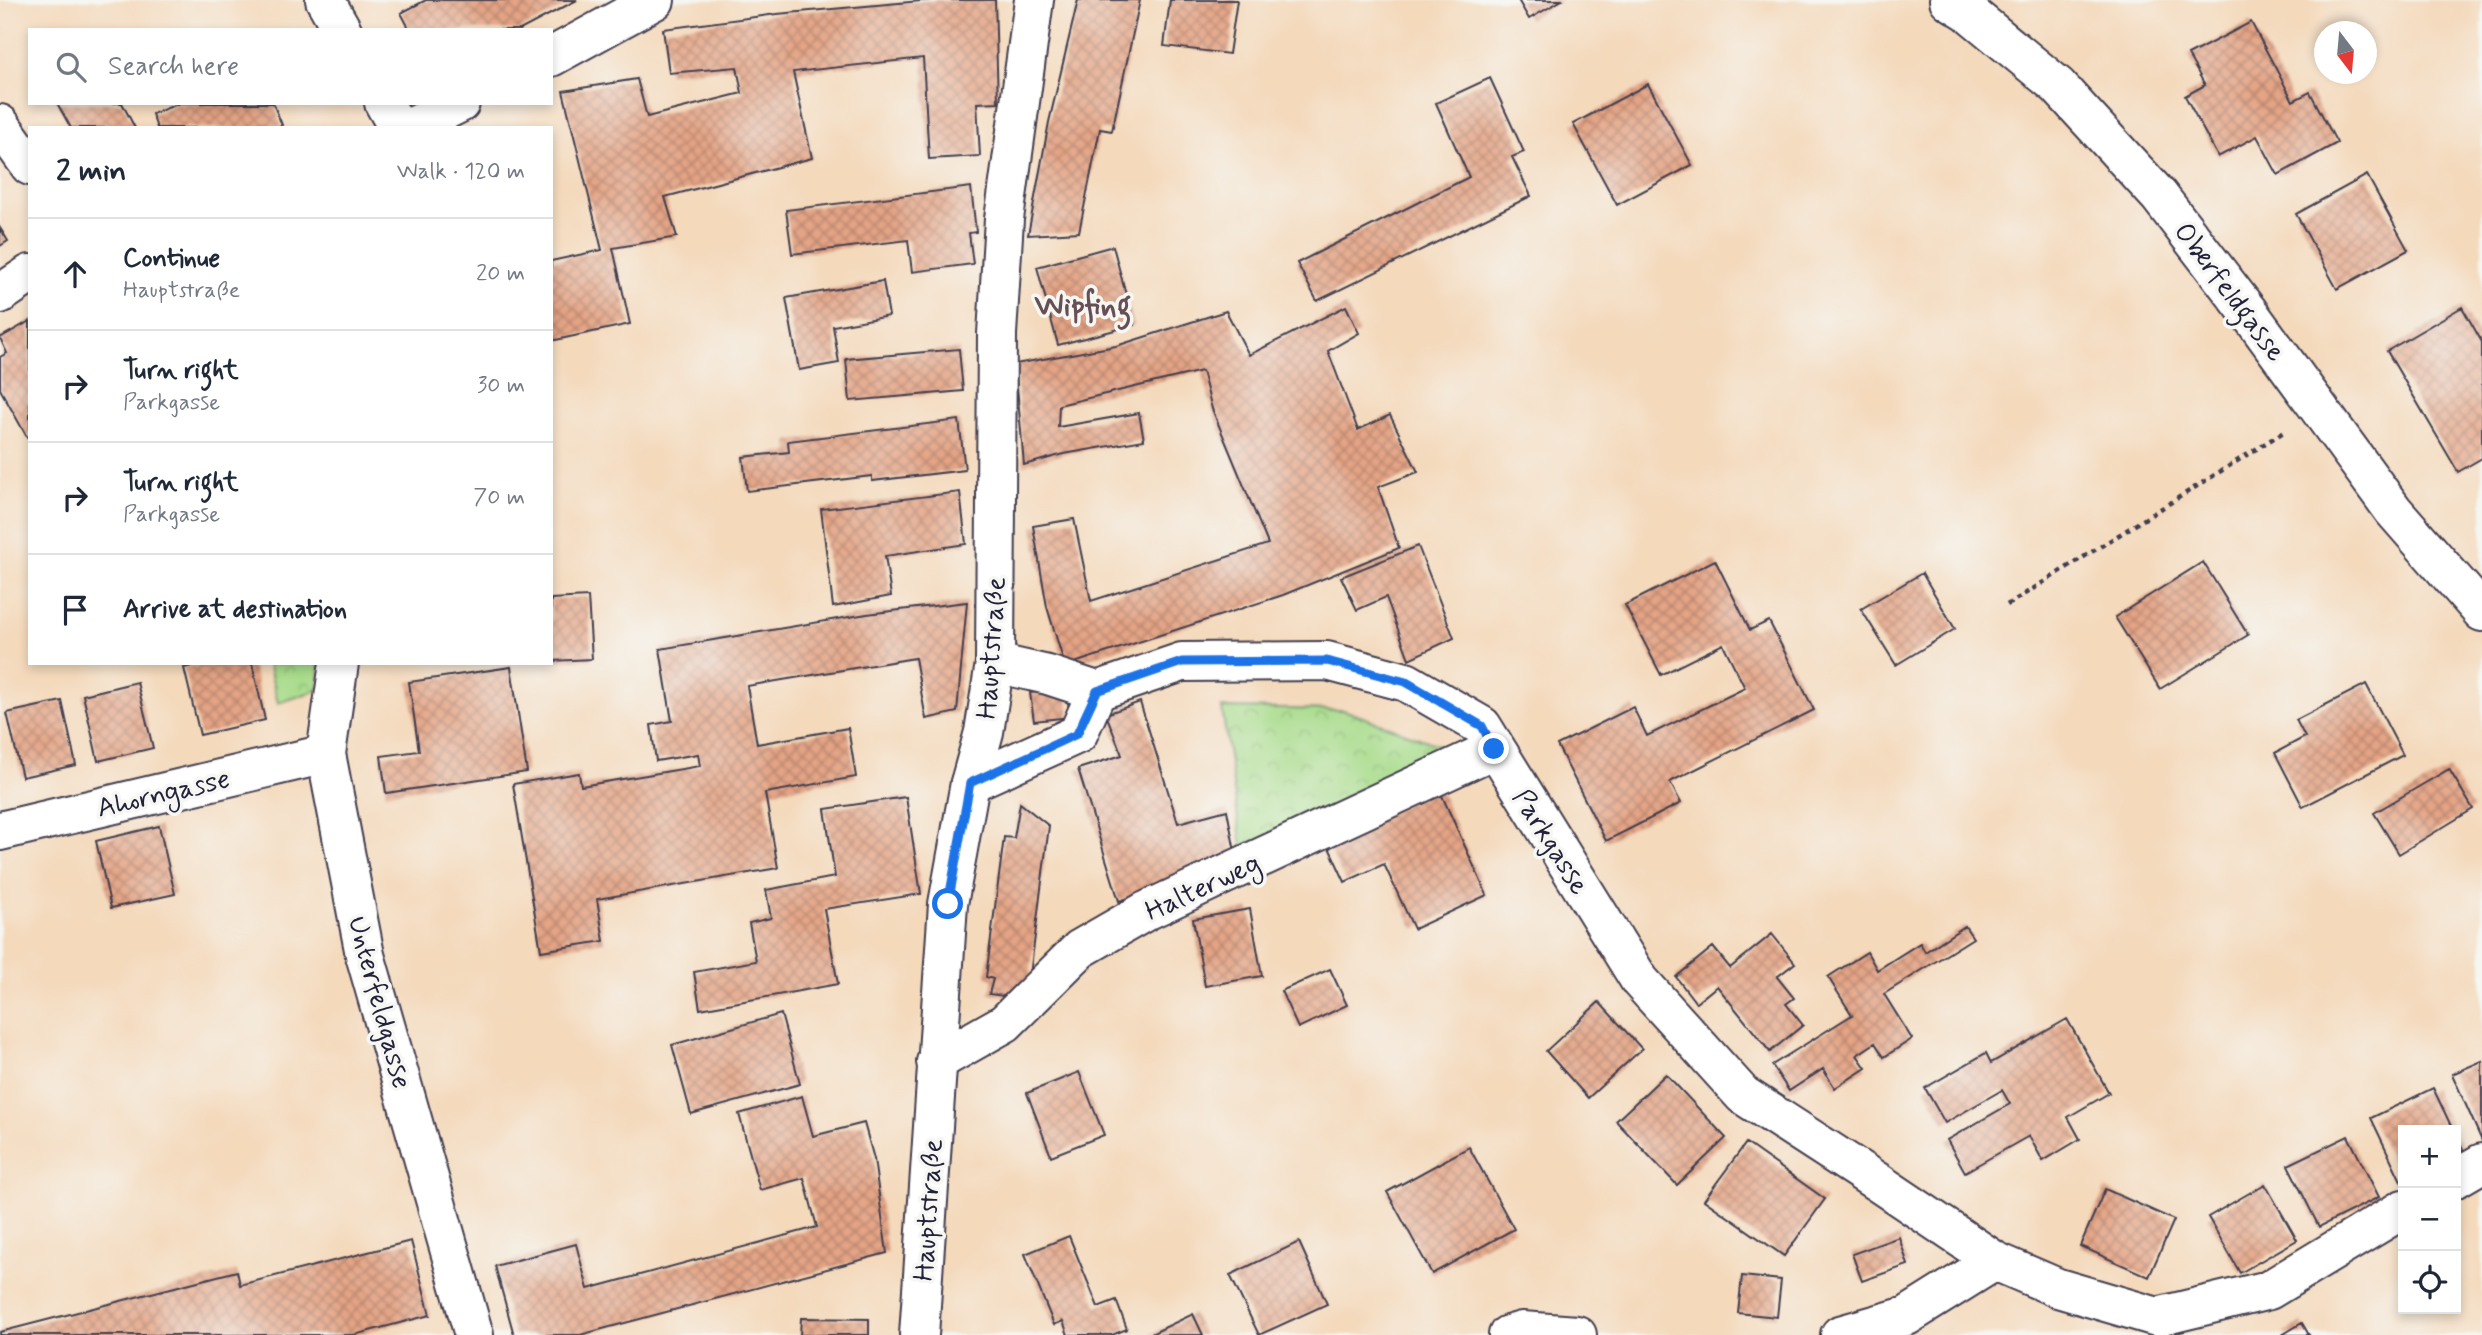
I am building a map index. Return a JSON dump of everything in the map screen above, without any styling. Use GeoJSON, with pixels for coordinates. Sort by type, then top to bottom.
{"type":"FeatureCollection","features":[{"type":"Feature","properties":{"kind":"street"},"geometry":{"type":"LineString","coordinates":[[325,0],[341,28]]}},
{"type":"Feature","properties":{"kind":"street"},"geometry":{"type":"LineString","coordinates":[[553,56],[655,0]]}},
{"type":"Feature","properties":{"kind":"street","name":"Hauptstraße"},"geometry":{"type":"LineString","coordinates":[[919,1335],[948,904],[970,783],[984,732],[995,663],[998,322],[1004,219],[1034,0]]}},
{"type":"Feature","properties":{"kind":"street","name":"Oberfeldgasse"},"geometry":{"type":"LineString","coordinates":[[1949,0],[2058,86],[2159,196],[2247,310],[2393,510],[2482,612]]}},
{"type":"Feature","properties":{"kind":"street"},"geometry":{"type":"LineString","coordinates":[[385,105],[397,126]]}},
{"type":"Feature","properties":{"kind":"street"},"geometry":{"type":"LineString","coordinates":[[414,126],[456,105]]}},
{"type":"Feature","properties":{"kind":"street"},"geometry":{"type":"LineString","coordinates":[[0,124],[28,163]]}},
{"type":"Feature","properties":{"kind":"street"},"geometry":{"type":"LineString","coordinates":[[0,294],[28,275]]}},
{"type":"Feature","properties":{"kind":"street","name":"Parkgasse"},"geometry":{"type":"LineString","coordinates":[[1097,691],[1182,662],[1327,661],[1406,682],[1482,726],[1640,981],[1743,1095],[1995,1261],[2058,1288],[2157,1317],[2269,1290],[2398,1212]]}},
{"type":"Feature","properties":{"kind":"street"},"geometry":{"type":"LineString","coordinates":[[970,783],[1077,734],[1097,691],[1048,675],[995,663]]}},
{"type":"Feature","properties":{"kind":"street","name":"Unterfeldgasse"},"geometry":{"type":"LineString","coordinates":[[339,665],[326,754],[365,955],[474,1335]]}},
{"type":"Feature","properties":{"kind":"street","name":"Halterweg"},"geometry":{"type":"LineString","coordinates":[[936,1062],[1005,1023],[1080,949],[1146,911],[1494,749]]}},
{"type":"Feature","properties":{"kind":"street","name":"Ahorngasse"},"geometry":{"type":"LineString","coordinates":[[0,831],[326,754]]}},
{"type":"Feature","properties":{"kind":"street"},"geometry":{"type":"LineString","coordinates":[[2461,1175],[2482,1163]]}},
{"type":"Feature","properties":{"kind":"street"},"geometry":{"type":"LineString","coordinates":[[1840,1335],[1907,1315],[1995,1261]]}},
{"type":"Feature","properties":{"kind":"street"},"geometry":{"type":"LineString","coordinates":[[1508,1335],[1522,1331],[1577,1335]]}},
{"type":"Feature","properties":{"kind":"path"},"geometry":{"type":"LineString","coordinates":[[2007,605],[2320,410]]}},
{"type":"Feature","properties":{"kind":"green space"},"geometry":{"type":"Polygon","coordinates":[[[268,665],[319,665],[318,690],[278,703],[268,665]]]}},
{"type":"Feature","properties":{"kind":"green space"},"geometry":{"type":"Polygon","coordinates":[[[1222,708],[1344,710],[1457,752],[1243,853],[1222,708]]]}},
{"type":"Feature","properties":{"kind":"building"},"geometry":{"type":"Polygon","coordinates":[[[426,0],[577,0],[524,28],[409,28],[401,13],[426,0]]]}},
{"type":"Feature","properties":{"kind":"building"},"geometry":{"type":"Polygon","coordinates":[[[932,0],[995,0],[998,102],[977,103],[980,156],[929,159],[923,58],[793,72],[812,158],[665,197],[677,237],[613,248],[630,324],[553,341],[553,261],[602,250],[563,91],[637,79],[647,117],[742,93],[737,67],[669,73],[663,29],[777,14],[932,0]]]}},
{"type":"Feature","properties":{"kind":"building"},"geometry":{"type":"Polygon","coordinates":[[[1078,0],[1140,0],[1112,131],[1100,129],[1079,232],[1028,235],[1049,122],[1078,0]]]}},
{"type":"Feature","properties":{"kind":"building"},"geometry":{"type":"Polygon","coordinates":[[[1170,0],[1237,0],[1229,54],[1164,46],[1170,0]]]}},
{"type":"Feature","properties":{"kind":"building"},"geometry":{"type":"Polygon","coordinates":[[[1518,0],[1562,0],[1529,19],[1518,0]]]}},
{"type":"Feature","properties":{"kind":"building"},"geometry":{"type":"Polygon","coordinates":[[[2251,22],[2293,101],[2310,92],[2337,143],[2278,175],[2257,136],[2218,157],[2185,96],[2205,85],[2188,55],[2251,22]]]}},
{"type":"Feature","properties":{"kind":"building"},"geometry":{"type":"Polygon","coordinates":[[[1490,78],[1524,152],[1512,157],[1531,196],[1317,301],[1297,263],[1469,177],[1436,103],[1490,78]]]}},
{"type":"Feature","properties":{"kind":"building"},"geometry":{"type":"Polygon","coordinates":[[[1648,84],[1692,165],[1617,205],[1573,124],[1648,84]]]}},
{"type":"Feature","properties":{"kind":"building"},"geometry":{"type":"Polygon","coordinates":[[[58,105],[123,105],[134,126],[70,126],[58,105]]]}},
{"type":"Feature","properties":{"kind":"building"},"geometry":{"type":"Polygon","coordinates":[[[175,105],[274,105],[282,125],[156,126],[152,114],[175,105]]]}},
{"type":"Feature","properties":{"kind":"building"},"geometry":{"type":"Polygon","coordinates":[[[2367,175],[2408,250],[2337,289],[2296,214],[2367,175]]]}},
{"type":"Feature","properties":{"kind":"building"},"geometry":{"type":"Polygon","coordinates":[[[971,187],[976,232],[969,233],[973,264],[912,272],[908,240],[792,254],[786,210],[971,187]]]}},
{"type":"Feature","properties":{"kind":"building"},"geometry":{"type":"Polygon","coordinates":[[[0,228],[8,241],[0,246],[0,228]]]}},
{"type":"Feature","properties":{"kind":"building"},"geometry":{"type":"Polygon","coordinates":[[[1113,246],[1134,325],[1058,345],[1037,267],[1113,246]]]}},
{"type":"Feature","properties":{"kind":"building"},"geometry":{"type":"Polygon","coordinates":[[[883,281],[889,316],[833,326],[839,363],[799,370],[786,298],[883,281]]]}},
{"type":"Feature","properties":{"kind":"building"},"geometry":{"type":"Polygon","coordinates":[[[1346,306],[1359,333],[1328,351],[1358,430],[1390,415],[1418,472],[1378,487],[1399,548],[1283,595],[1065,666],[1047,607],[1033,526],[1074,519],[1091,601],[1268,544],[1212,409],[1202,371],[1059,405],[1058,427],[1139,413],[1144,440],[1064,454],[1024,465],[1015,364],[1116,346],[1226,311],[1249,355],[1346,306]]]}},
{"type":"Feature","properties":{"kind":"building"},"geometry":{"type":"Polygon","coordinates":[[[2462,307],[2482,342],[2482,458],[2458,472],[2387,351],[2462,307]]]}},
{"type":"Feature","properties":{"kind":"building"},"geometry":{"type":"Polygon","coordinates":[[[28,322],[27,437],[0,389],[0,357],[7,353],[0,338],[28,322]]]}},
{"type":"Feature","properties":{"kind":"building"},"geometry":{"type":"Polygon","coordinates":[[[959,349],[963,391],[850,401],[846,359],[959,349]]]}},
{"type":"Feature","properties":{"kind":"building"},"geometry":{"type":"Polygon","coordinates":[[[959,420],[965,470],[872,481],[872,476],[747,491],[743,457],[789,452],[788,441],[959,420]]]}},
{"type":"Feature","properties":{"kind":"building"},"geometry":{"type":"Polygon","coordinates":[[[960,492],[966,544],[885,556],[891,596],[833,607],[821,509],[960,492]]]}},
{"type":"Feature","properties":{"kind":"building"},"geometry":{"type":"Polygon","coordinates":[[[1418,546],[1454,638],[1409,659],[1386,597],[1357,610],[1341,577],[1418,546]]]}},
{"type":"Feature","properties":{"kind":"building"},"geometry":{"type":"Polygon","coordinates":[[[1715,560],[1750,630],[1769,621],[1814,710],[1670,782],[1681,803],[1606,841],[1557,745],[1633,707],[1647,736],[1745,688],[1723,644],[1661,675],[1625,605],[1715,560]]]}},
{"type":"Feature","properties":{"kind":"building"},"geometry":{"type":"Polygon","coordinates":[[[2203,562],[2248,635],[2160,689],[2115,617],[2203,562]]]}},
{"type":"Feature","properties":{"kind":"building"},"geometry":{"type":"Polygon","coordinates":[[[1922,573],[1955,629],[1896,665],[1861,609],[1922,573]]]}},
{"type":"Feature","properties":{"kind":"building"},"geometry":{"type":"Polygon","coordinates":[[[588,597],[592,659],[553,661],[553,599],[588,597]]]}},
{"type":"Feature","properties":{"kind":"building"},"geometry":{"type":"Polygon","coordinates":[[[967,602],[957,712],[926,719],[915,658],[747,686],[757,744],[848,728],[856,777],[765,793],[778,868],[597,899],[604,941],[541,951],[513,784],[579,773],[581,786],[700,766],[698,754],[656,761],[651,725],[672,721],[660,649],[867,614],[967,602]]]}},
{"type":"Feature","properties":{"kind":"building"},"geometry":{"type":"Polygon","coordinates":[[[195,665],[252,665],[265,720],[200,735],[184,668],[195,665]]]}},
{"type":"Feature","properties":{"kind":"building"},"geometry":{"type":"Polygon","coordinates":[[[511,667],[527,772],[386,793],[381,756],[419,751],[409,682],[511,667]]]}},
{"type":"Feature","properties":{"kind":"building"},"geometry":{"type":"Polygon","coordinates":[[[137,682],[153,748],[98,761],[83,695],[137,682]]]}},
{"type":"Feature","properties":{"kind":"building"},"geometry":{"type":"Polygon","coordinates":[[[2366,684],[2403,755],[2303,807],[2275,753],[2305,737],[2296,720],[2366,684]]]}},
{"type":"Feature","properties":{"kind":"building"},"geometry":{"type":"Polygon","coordinates":[[[1066,688],[1070,717],[1034,721],[1030,693],[1066,688]]]}},
{"type":"Feature","properties":{"kind":"building"},"geometry":{"type":"Polygon","coordinates":[[[62,701],[76,765],[22,777],[7,713],[62,701]]]}},
{"type":"Feature","properties":{"kind":"building"},"geometry":{"type":"Polygon","coordinates":[[[1140,702],[1178,823],[1227,810],[1235,852],[1162,888],[1119,901],[1078,769],[1122,755],[1106,714],[1140,702]]]}},
{"type":"Feature","properties":{"kind":"building"},"geometry":{"type":"Polygon","coordinates":[[[2449,769],[2473,809],[2399,854],[2374,813],[2449,769]]]}},
{"type":"Feature","properties":{"kind":"building"},"geometry":{"type":"Polygon","coordinates":[[[1439,789],[1487,895],[1414,929],[1384,864],[1345,882],[1326,841],[1439,789]]]}},
{"type":"Feature","properties":{"kind":"building"},"geometry":{"type":"Polygon","coordinates":[[[906,797],[921,894],[824,909],[838,984],[700,1009],[694,972],[756,961],[749,923],[771,918],[766,890],[835,877],[825,809],[906,797]]]}},
{"type":"Feature","properties":{"kind":"building"},"geometry":{"type":"Polygon","coordinates":[[[1020,803],[1049,826],[1029,983],[1017,998],[989,994],[993,979],[986,977],[1004,837],[1014,838],[1020,803]]]}},
{"type":"Feature","properties":{"kind":"building"},"geometry":{"type":"Polygon","coordinates":[[[159,826],[175,894],[111,908],[96,841],[159,826]]]}},
{"type":"Feature","properties":{"kind":"building"},"geometry":{"type":"Polygon","coordinates":[[[1250,909],[1262,976],[1205,986],[1193,919],[1250,909]]]}},
{"type":"Feature","properties":{"kind":"building"},"geometry":{"type":"Polygon","coordinates":[[[1965,926],[1973,938],[1884,994],[1912,1039],[1884,1057],[1875,1043],[1857,1055],[1866,1068],[1835,1088],[1823,1069],[1789,1091],[1772,1065],[1852,1015],[1828,977],[1867,952],[1877,970],[1920,943],[1925,952],[1965,926]]]}},
{"type":"Feature","properties":{"kind":"building"},"geometry":{"type":"Polygon","coordinates":[[[1772,934],[1795,963],[1777,977],[1794,998],[1786,1004],[1803,1025],[1770,1052],[1717,986],[1696,1003],[1676,977],[1713,947],[1730,968],[1772,934]]]}},
{"type":"Feature","properties":{"kind":"building"},"geometry":{"type":"Polygon","coordinates":[[[1330,969],[1347,1005],[1298,1028],[1281,991],[1330,969]]]}},
{"type":"Feature","properties":{"kind":"building"},"geometry":{"type":"Polygon","coordinates":[[[1599,1002],[1642,1049],[1588,1098],[1546,1051],[1599,1002]]]}},
{"type":"Feature","properties":{"kind":"building"},"geometry":{"type":"Polygon","coordinates":[[[781,1014],[800,1084],[691,1114],[672,1045],[781,1014]]]}},
{"type":"Feature","properties":{"kind":"building"},"geometry":{"type":"Polygon","coordinates":[[[2067,1019],[2109,1093],[2068,1117],[2080,1139],[2043,1161],[2029,1136],[1965,1172],[1947,1140],[2010,1104],[2002,1090],[1945,1123],[1925,1088],[1986,1053],[1991,1063],[2067,1019]]]}},
{"type":"Feature","properties":{"kind":"building"},"geometry":{"type":"Polygon","coordinates":[[[2482,1061],[2482,1141],[2452,1074],[2482,1061]]]}},
{"type":"Feature","properties":{"kind":"building"},"geometry":{"type":"Polygon","coordinates":[[[1079,1072],[1104,1135],[1051,1156],[1027,1093],[1079,1072]]]}},
{"type":"Feature","properties":{"kind":"building"},"geometry":{"type":"Polygon","coordinates":[[[1666,1074],[1726,1138],[1677,1185],[1616,1121],[1666,1074]]]}},
{"type":"Feature","properties":{"kind":"building"},"geometry":{"type":"Polygon","coordinates":[[[2433,1088],[2451,1125],[2398,1125],[2398,1175],[2371,1118],[2433,1088]]]}},
{"type":"Feature","properties":{"kind":"building"},"geometry":{"type":"Polygon","coordinates":[[[802,1096],[813,1136],[864,1123],[874,1159],[887,1253],[580,1335],[514,1335],[495,1266],[576,1244],[588,1289],[817,1227],[804,1178],[760,1190],[739,1114],[802,1096]]]}},
{"type":"Feature","properties":{"kind":"building"},"geometry":{"type":"Polygon","coordinates":[[[2348,1136],[2379,1197],[2319,1227],[2288,1165],[2348,1136]]]}},
{"type":"Feature","properties":{"kind":"building"},"geometry":{"type":"Polygon","coordinates":[[[1746,1143],[1825,1199],[1784,1256],[1704,1200],[1746,1143]]]}},
{"type":"Feature","properties":{"kind":"building"},"geometry":{"type":"Polygon","coordinates":[[[1469,1147],[1514,1229],[1432,1274],[1387,1192],[1469,1147]]]}},
{"type":"Feature","properties":{"kind":"building"},"geometry":{"type":"Polygon","coordinates":[[[2265,1184],[2297,1240],[2240,1273],[2208,1217],[2265,1184]]]}},
{"type":"Feature","properties":{"kind":"building"},"geometry":{"type":"Polygon","coordinates":[[[2105,1189],[2174,1220],[2149,1277],[2080,1246],[2105,1189]]]}},
{"type":"Feature","properties":{"kind":"building"},"geometry":{"type":"Polygon","coordinates":[[[1069,1236],[1098,1307],[1116,1300],[1127,1329],[1112,1335],[1068,1335],[1063,1321],[1054,1325],[1025,1254],[1069,1236]]]}},
{"type":"Feature","properties":{"kind":"building"},"geometry":{"type":"Polygon","coordinates":[[[1899,1237],[1908,1265],[1862,1281],[1852,1254],[1899,1237]]]}},
{"type":"Feature","properties":{"kind":"building"},"geometry":{"type":"Polygon","coordinates":[[[411,1241],[430,1315],[354,1335],[0,1335],[0,1332],[237,1271],[240,1285],[411,1241]]]}},
{"type":"Feature","properties":{"kind":"building"},"geometry":{"type":"Polygon","coordinates":[[[1299,1242],[1327,1304],[1259,1335],[1230,1275],[1299,1242]]]}},
{"type":"Feature","properties":{"kind":"building"},"geometry":{"type":"Polygon","coordinates":[[[1742,1276],[1781,1280],[1777,1317],[1738,1313],[1742,1276]]]}},
{"type":"Feature","properties":{"kind":"building"},"geometry":{"type":"Polygon","coordinates":[[[1193,1314],[1203,1335],[1149,1335],[1193,1314]]]}},
{"type":"Feature","properties":{"kind":"building"},"geometry":{"type":"Polygon","coordinates":[[[801,1318],[869,1319],[869,1335],[800,1335],[801,1318]]]}},
{"type":"Feature","properties":{"kind":"building"},"geometry":{"type":"Polygon","coordinates":[[[2302,1323],[2309,1335],[2282,1335],[2302,1323]]]}},
{"type":"Feature","properties":{"kind":"district","name":"Wipfing"},"geometry":{"type":"Point","coordinates":[1083,304]}},
{"type":"Feature","properties":{"kind":"route"},"geometry":{"type":"LineString","coordinates":[[948,904],[970,783],[1077,734],[1097,691],[1182,662],[1327,661],[1406,682],[1482,726],[1494,749]]}}]}
